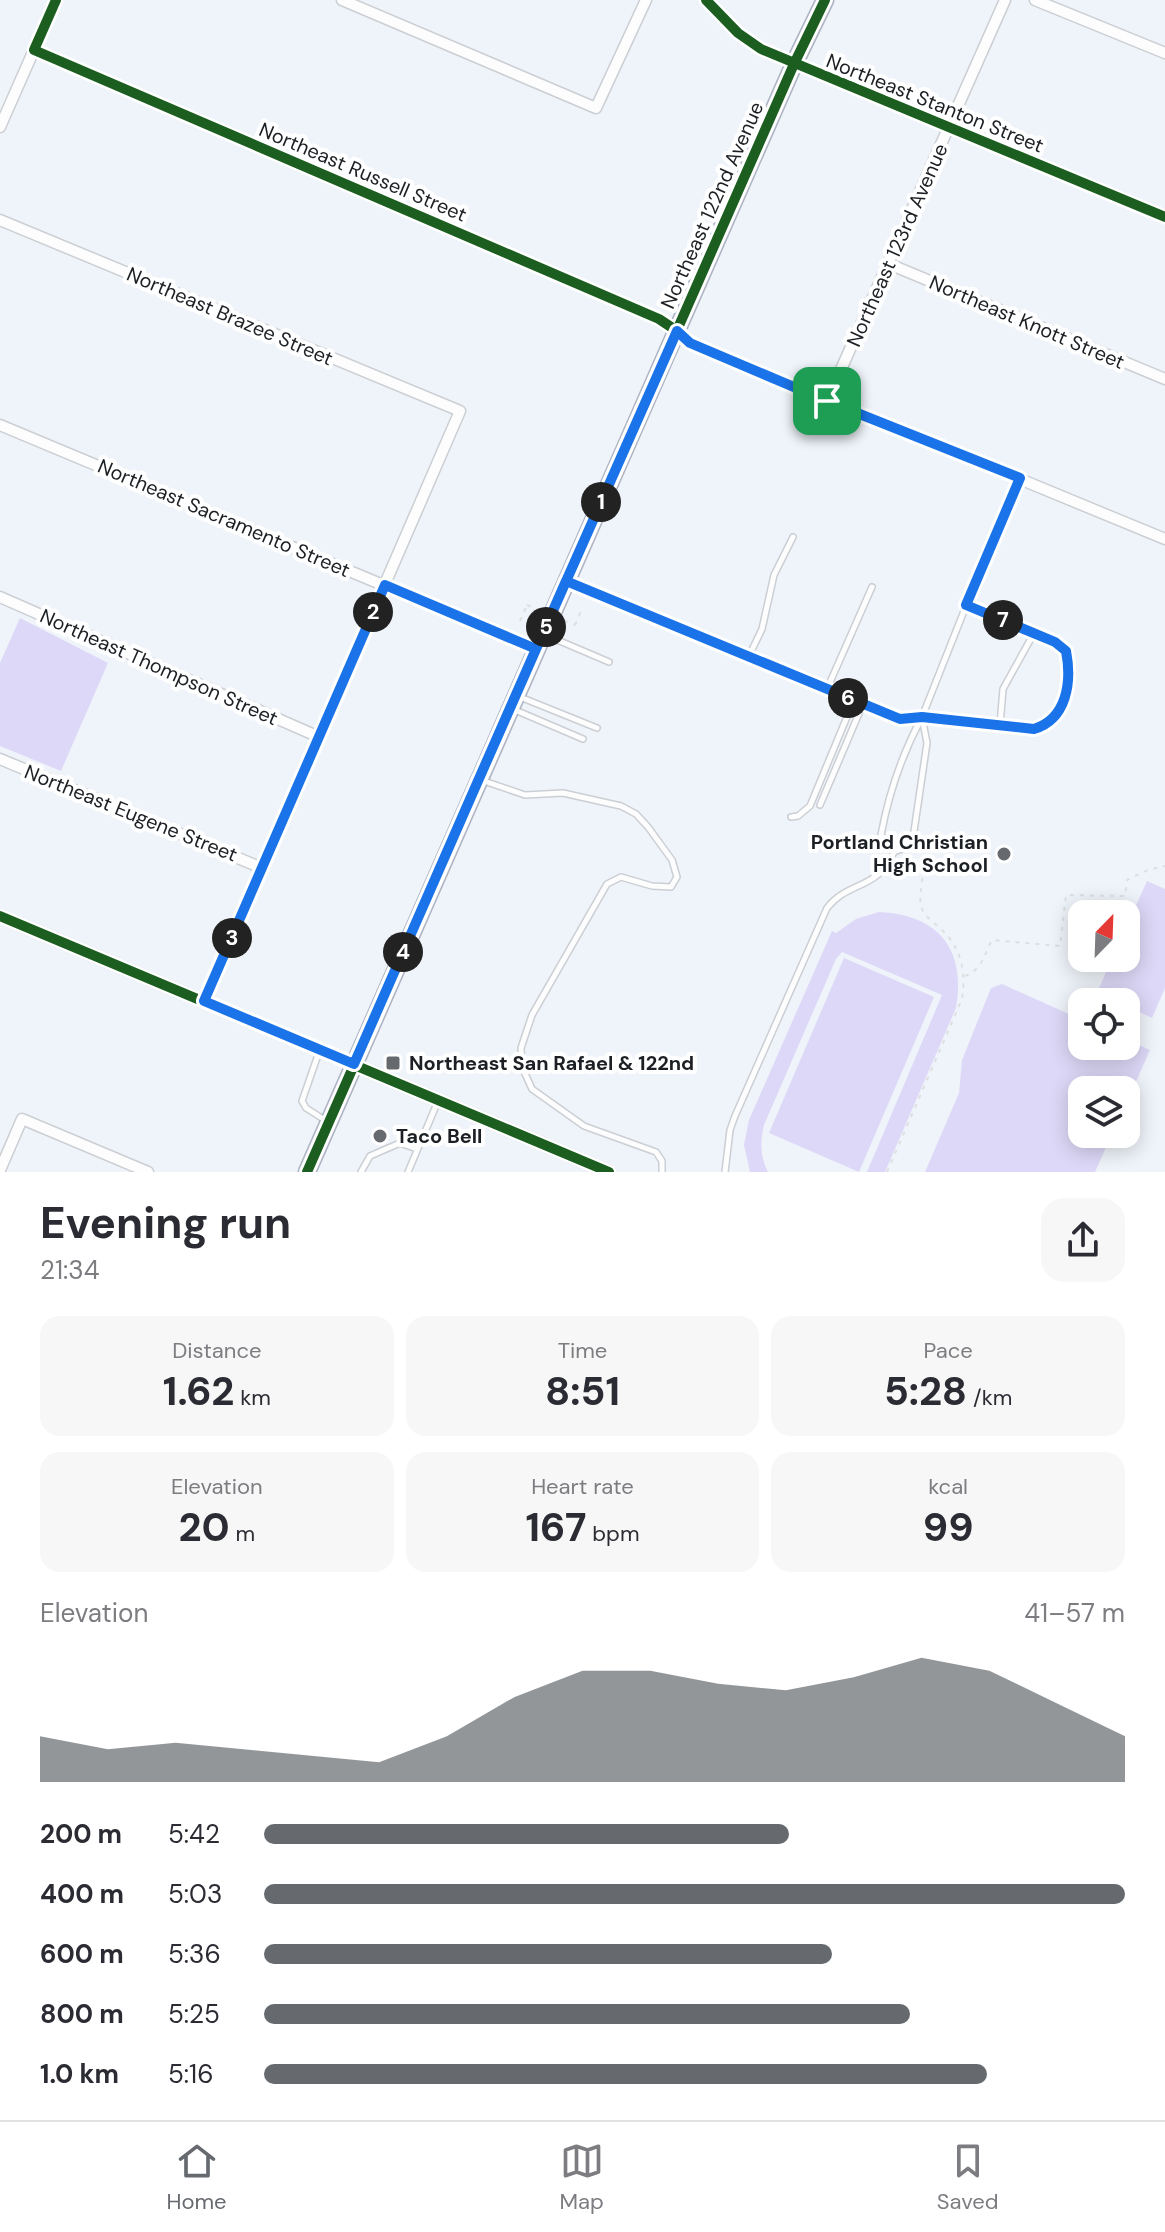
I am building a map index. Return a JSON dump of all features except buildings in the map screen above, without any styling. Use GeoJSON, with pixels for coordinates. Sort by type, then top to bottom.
{"type":"FeatureCollection","features":[{"type":"Feature","properties":{"kind":"main road","name":"Northeast 122nd Avenue"},"geometry":{"type":"LineString","coordinates":[[307,1172],[794,64],[825,0]]}},
{"type":"Feature","properties":{"kind":"street"},"geometry":{"type":"LineString","coordinates":[[0,127],[56,0]]}},
{"type":"Feature","properties":{"kind":"street"},"geometry":{"type":"LineString","coordinates":[[342,0],[596,108],[646,0]]}},
{"type":"Feature","properties":{"kind":"street","name":"Northeast Stanton Street"},"geometry":{"type":"LineString","coordinates":[[706,0],[749,42],[794,64],[1165,217]]}},
{"type":"Feature","properties":{"kind":"street","name":"Northeast 123rd Avenue"},"geometry":{"type":"LineString","coordinates":[[827,401],[1005,0]]}},
{"type":"Feature","properties":{"kind":"street"},"geometry":{"type":"LineString","coordinates":[[1035,0],[1165,53]]}},
{"type":"Feature","properties":{"kind":"street","name":"Northeast Russell Street"},"geometry":{"type":"LineString","coordinates":[[34,50],[645,313],[677,331],[690,343],[1165,539]]}},
{"type":"Feature","properties":{"kind":"street","name":"Northeast Brazee Street"},"geometry":{"type":"LineString","coordinates":[[0,220],[460,411],[385,585]]}},
{"type":"Feature","properties":{"kind":"street","name":"Northeast Knott Street"},"geometry":{"type":"LineString","coordinates":[[889,264],[1165,379]]}},
{"type":"Feature","properties":{"kind":"street","name":"Northeast Sacramento Street"},"geometry":{"type":"LineString","coordinates":[[0,425],[385,585],[540,642]]}},
{"type":"Feature","properties":{"kind":"street"},"geometry":{"type":"LineString","coordinates":[[990,545],[1020,478]]}},
{"type":"Feature","properties":{"kind":"street"},"geometry":{"type":"LineString","coordinates":[[566,581],[900,719]]}},
{"type":"Feature","properties":{"kind":"street"},"geometry":{"type":"LineString","coordinates":[[204,1001],[385,585]]}},
{"type":"Feature","properties":{"kind":"street","name":"Northeast Thompson Street"},"geometry":{"type":"LineString","coordinates":[[0,597],[319,737]]}},
{"type":"Feature","properties":{"kind":"street","name":"Northeast Eugene Street"},"geometry":{"type":"LineString","coordinates":[[0,759],[262,868]]}},
{"type":"Feature","properties":{"kind":"street"},"geometry":{"type":"LineString","coordinates":[[0,916],[609,1172]]}},
{"type":"Feature","properties":{"kind":"street"},"geometry":{"type":"LineString","coordinates":[[0,1170],[22,1119],[146,1172]]}},
{"type":"Feature","properties":{"kind":"lane"},"geometry":{"type":"LineString","coordinates":[[749,657],[762,629],[774,575],[793,537]]}},
{"type":"Feature","properties":{"kind":"lane"},"geometry":{"type":"LineString","coordinates":[[894,852],[881,835],[889,792],[990,545]]}},
{"type":"Feature","properties":{"kind":"lane"},"geometry":{"type":"LineString","coordinates":[[827,689],[872,587]]}},
{"type":"Feature","properties":{"kind":"lane"},"geometry":{"type":"LineString","coordinates":[[900,719],[922,717],[1034,729],[1047,725],[1059,715],[1063,705],[1066,651],[1059,644],[966,605]]}},
{"type":"Feature","properties":{"kind":"lane"},"geometry":{"type":"LineString","coordinates":[[1000,725],[1003,689],[1034,633]]}},
{"type":"Feature","properties":{"kind":"lane"},"geometry":{"type":"LineString","coordinates":[[540,642],[609,662]]}},
{"type":"Feature","properties":{"kind":"lane"},"geometry":{"type":"LineString","coordinates":[[513,702],[597,728]]}},
{"type":"Feature","properties":{"kind":"lane"},"geometry":{"type":"LineString","coordinates":[[513,702],[583,739]]}},
{"type":"Feature","properties":{"kind":"lane"},"geometry":{"type":"LineString","coordinates":[[820,805],[858,702]]}},
{"type":"Feature","properties":{"kind":"lane"},"geometry":{"type":"LineString","coordinates":[[791,817],[798,816],[810,806],[858,702]]}},
{"type":"Feature","properties":{"kind":"lane"},"geometry":{"type":"LineString","coordinates":[[725,1172],[730,1130],[735,1116],[827,908],[836,896],[871,882],[887,868],[894,852],[912,845],[927,743],[922,717]]}},
{"type":"Feature","properties":{"kind":"lane"},"geometry":{"type":"LineString","coordinates":[[479,779],[525,795],[563,793],[621,806],[636,814],[672,860],[677,877],[671,887],[652,886],[621,877],[607,884],[532,1015],[521,1048],[522,1067],[532,1089],[584,1126],[656,1152],[662,1161],[662,1172]]}},
{"type":"Feature","properties":{"kind":"lane"},"geometry":{"type":"LineString","coordinates":[[319,1050],[302,1101],[306,1108],[329,1122]]}},
{"type":"Feature","properties":{"kind":"lane"},"geometry":{"type":"LineString","coordinates":[[408,1172],[438,1100]]}},
{"type":"Feature","properties":{"kind":"lane"},"geometry":{"type":"LineString","coordinates":[[361,1172],[370,1156],[400,1143],[417,1149]]}},
{"type":"Feature","properties":{"kind":"path"},"geometry":{"type":"LineString","coordinates":[[520,621],[527,605],[575,625],[582,608]]}},
{"type":"Feature","properties":{"kind":"path"},"geometry":{"type":"LineString","coordinates":[[887,1172],[962,999],[965,976],[956,948],[921,906],[926,850],[912,845]]}},
{"type":"Feature","properties":{"kind":"path"},"geometry":{"type":"LineString","coordinates":[[965,976],[974,973],[992,940],[1060,946],[1066,895],[1125,896],[1127,880],[1165,866]]}},
{"type":"Feature","properties":{"kind":"shaded area"},"geometry":{"type":"Polygon","coordinates":[[[20,618],[108,663],[61,771],[0,746],[0,663],[20,618]]]}},
{"type":"Feature","properties":{"kind":"shaded area"},"geometry":{"type":"Polygon","coordinates":[[[1147,881],[1165,889],[1165,988],[1152,1018],[1140,1012],[1140,988],[1099,988],[1106,972],[1140,972],[1139,900],[1147,881]]]}},
{"type":"Feature","properties":{"kind":"shaded area"},"geometry":{"type":"Polygon","coordinates":[[[879,912],[918,920],[944,939],[957,969],[958,987],[956,1008],[885,1172],[867,1172],[942,995],[842,952],[836,959],[764,1125],[762,1149],[768,1172],[750,1172],[744,1145],[749,1120],[832,931],[836,933],[856,919],[879,912]]]}},
{"type":"Feature","properties":{"kind":"shaded area"},"geometry":{"type":"Polygon","coordinates":[[[844,958],[934,997],[859,1172],[769,1133],[844,958]]]}},
{"type":"Feature","properties":{"kind":"shaded area"},"geometry":{"type":"Polygon","coordinates":[[[1002,984],[1068,1014],[1068,1060],[1140,1060],[1140,1045],[1150,1050],[1138,1076],[1068,1076],[1068,1148],[1106,1148],[1095,1172],[925,1172],[959,1093],[962,1060],[991,988],[1002,984]]]}},
{"type":"Feature","properties":{"kind":"cycle path"},"geometry":{"type":"LineString","coordinates":[[56,0],[34,50],[659,319],[677,331]]}},
{"type":"Feature","properties":{"kind":"cycle path"},"geometry":{"type":"LineString","coordinates":[[706,0],[738,33],[761,49],[1165,217]]}},
{"type":"Feature","properties":{"kind":"cycle path"},"geometry":{"type":"LineString","coordinates":[[307,1172],[794,64],[825,0]]}},
{"type":"Feature","properties":{"kind":"cycle path"},"geometry":{"type":"LineString","coordinates":[[0,916],[609,1172]]}},
{"type":"Feature","properties":{"kind":"place","name":"Portland Christian High School"},"geometry":{"type":"Point","coordinates":[1004,854]}},
{"type":"Feature","properties":{"kind":"place","name":"Northeast San Rafael & 122nd"},"geometry":{"type":"Point","coordinates":[393,1063]}},
{"type":"Feature","properties":{"kind":"place","name":"Taco Bell"},"geometry":{"type":"Point","coordinates":[380,1136]}},
{"type":"Feature","properties":{"kind":"route"},"geometry":{"type":"LineString","coordinates":[[827,401],[690,343],[677,331],[566,581],[536,649],[385,585],[204,1001],[354,1064],[566,581],[900,719],[922,717],[1034,729],[1047,725],[1059,715],[1066,681],[1066,651],[1055,642],[966,605],[1020,478],[827,401]]}}]}
